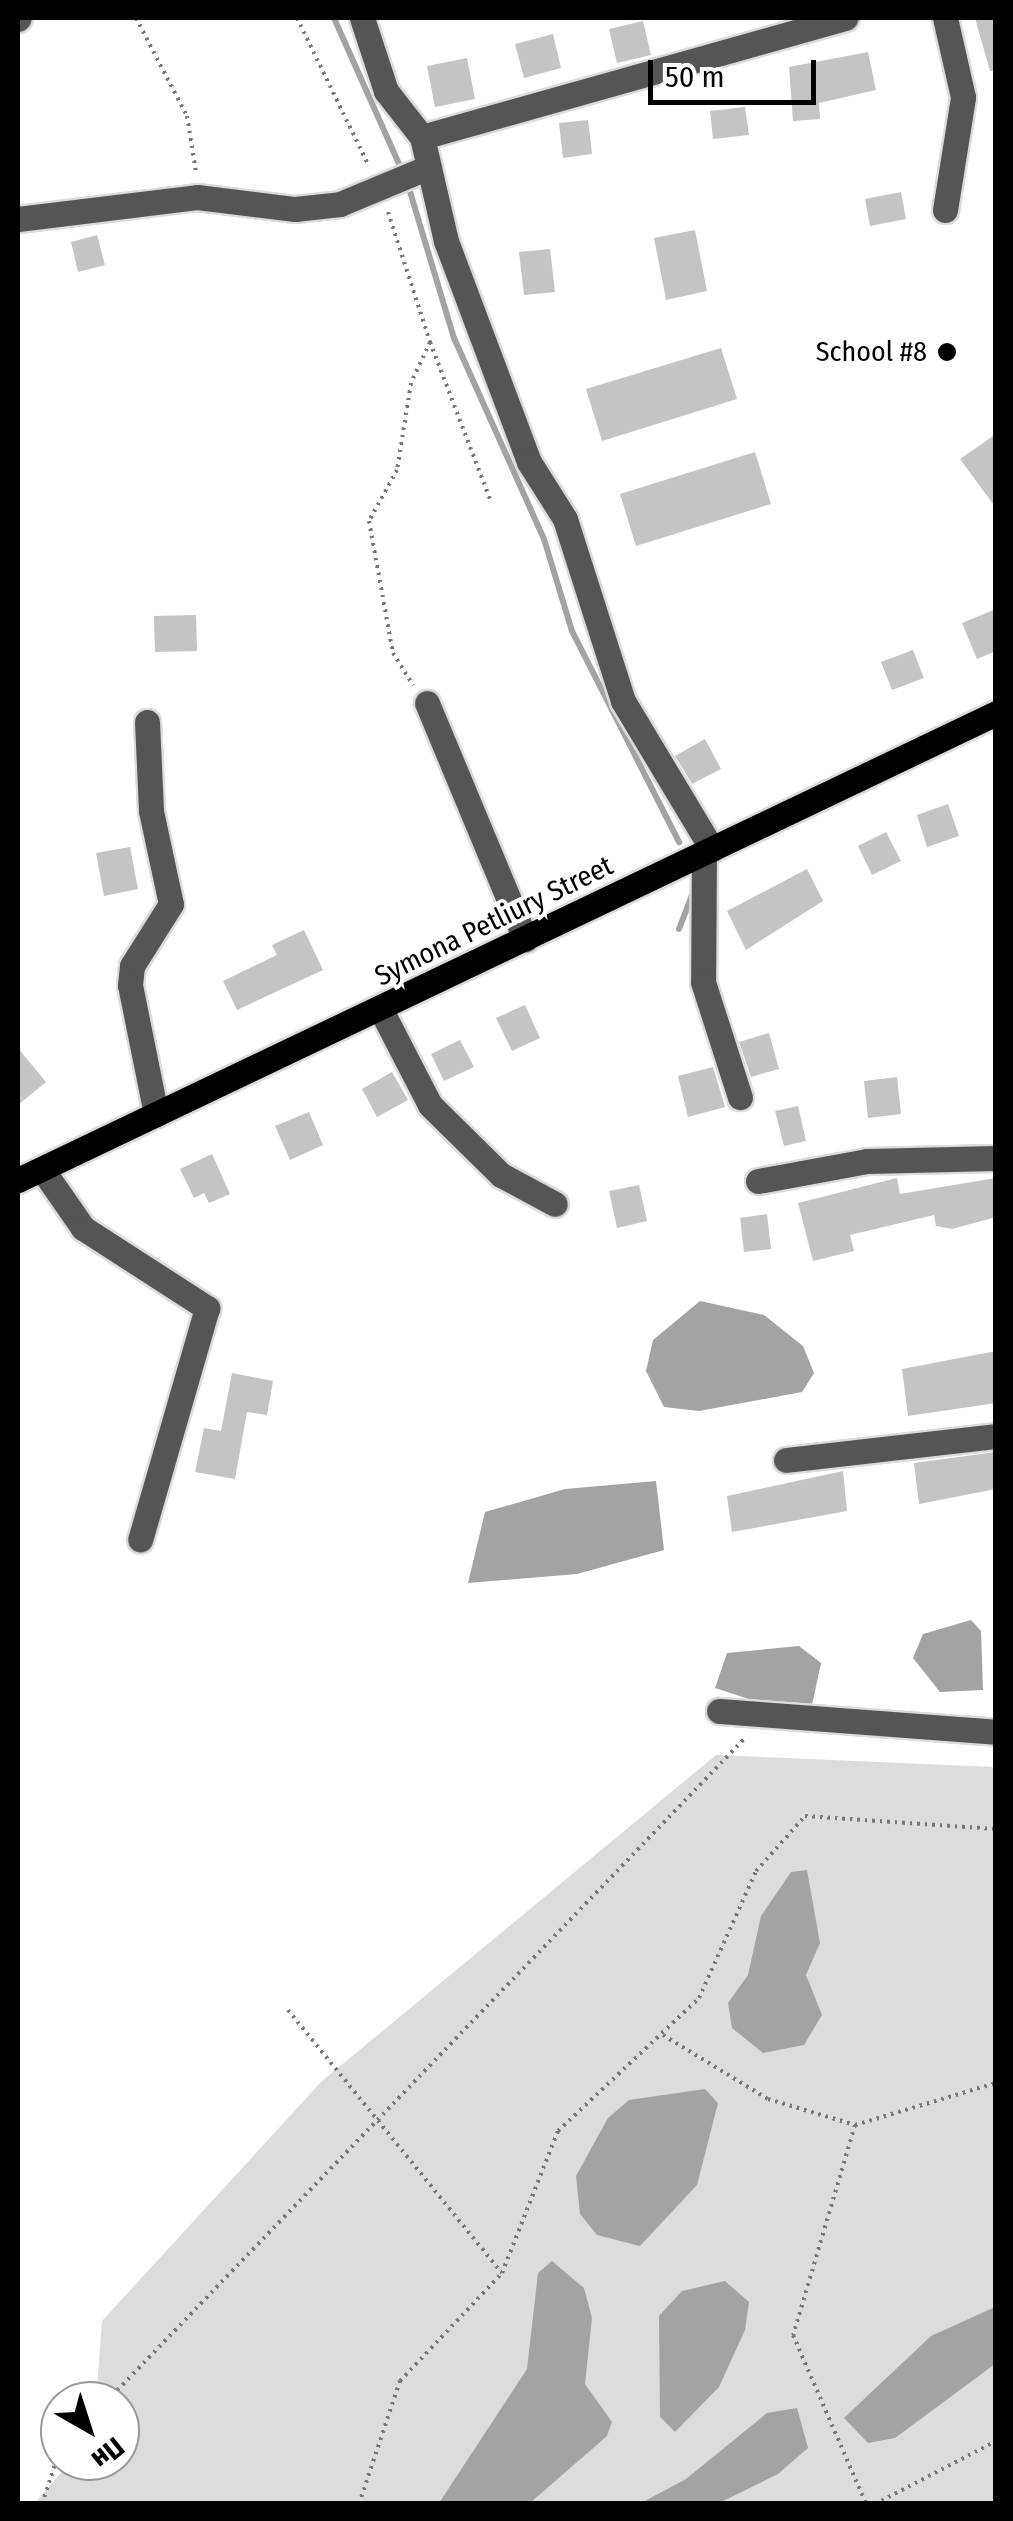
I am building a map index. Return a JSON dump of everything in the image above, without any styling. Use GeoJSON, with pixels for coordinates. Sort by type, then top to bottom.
{"type":"FeatureCollection","features":[{"type":"Feature","properties":{"kind":"main road","name":"Symona Petliury Street"},"geometry":{"type":"LineString","coordinates":[[18,1180],[996,713]]}},
{"type":"Feature","properties":{"kind":"street"},"geometry":{"type":"LineString","coordinates":[[362,18],[386,91],[422,137]]}},
{"type":"Feature","properties":{"kind":"street"},"geometry":{"type":"LineString","coordinates":[[422,137],[846,18]]}},
{"type":"Feature","properties":{"kind":"street"},"geometry":{"type":"LineString","coordinates":[[945,210],[964,97],[946,18]]}},
{"type":"Feature","properties":{"kind":"street"},"geometry":{"type":"LineString","coordinates":[[405,178],[422,137]]}},
{"type":"Feature","properties":{"kind":"street"},"geometry":{"type":"LineString","coordinates":[[18,218],[197,197],[295,209],[405,178]]}},
{"type":"Feature","properties":{"kind":"street"},"geometry":{"type":"LineString","coordinates":[[405,178],[446,240],[529,462],[565,519],[623,701],[708,851],[702,982],[740,1097]]}},
{"type":"Feature","properties":{"kind":"street"},"geometry":{"type":"LineString","coordinates":[[427,703],[524,940]]}},
{"type":"Feature","properties":{"kind":"street"},"geometry":{"type":"LineString","coordinates":[[147,722],[151,811],[170,904],[132,966],[130,985],[156,1114]]}},
{"type":"Feature","properties":{"kind":"street"},"geometry":{"type":"LineString","coordinates":[[380,1008],[430,1104],[500,1175],[556,1204]]}},
{"type":"Feature","properties":{"kind":"street"},"geometry":{"type":"LineString","coordinates":[[758,1181],[868,1161],[996,1158]]}},
{"type":"Feature","properties":{"kind":"street"},"geometry":{"type":"LineString","coordinates":[[42,1169],[83,1228],[207,1308],[140,1540]]}},
{"type":"Feature","properties":{"kind":"street"},"geometry":{"type":"LineString","coordinates":[[786,1460],[996,1436]]}},
{"type":"Feature","properties":{"kind":"street"},"geometry":{"type":"LineString","coordinates":[[719,1711],[764,1718],[996,1732]]}},
{"type":"Feature","properties":{"kind":"path"},"geometry":{"type":"LineString","coordinates":[[136,18],[187,116],[197,197]]}},
{"type":"Feature","properties":{"kind":"path"},"geometry":{"type":"LineString","coordinates":[[297,18],[405,178],[430,342],[490,500]]}},
{"type":"Feature","properties":{"kind":"path"},"geometry":{"type":"LineString","coordinates":[[427,703],[393,653],[369,521],[397,470],[412,384],[430,342]]}},
{"type":"Feature","properties":{"kind":"path"},"geometry":{"type":"LineString","coordinates":[[127,2381],[380,2123],[764,1718]]}},
{"type":"Feature","properties":{"kind":"path"},"geometry":{"type":"LineString","coordinates":[[359,2504],[400,2382],[502,2272],[558,2130],[699,1998],[756,1871],[804,1816],[996,1829]]}},
{"type":"Feature","properties":{"kind":"path"},"geometry":{"type":"LineString","coordinates":[[288,2010],[502,2272]]}},
{"type":"Feature","properties":{"kind":"path"},"geometry":{"type":"LineString","coordinates":[[662,2034],[768,2099],[855,2125],[996,2083]]}},
{"type":"Feature","properties":{"kind":"path"},"geometry":{"type":"LineString","coordinates":[[855,2125],[793,2334],[866,2504]]}},
{"type":"Feature","properties":{"kind":"path"},"geometry":{"type":"LineString","coordinates":[[874,2504],[996,2441]]}},
{"type":"Feature","properties":{"kind":"shaded area"},"geometry":{"type":"Polygon","coordinates":[[[700,1301],[764,1315],[803,1346],[814,1373],[802,1392],[699,1411],[664,1407],[646,1371],[653,1340],[700,1301]]]}},
{"type":"Feature","properties":{"kind":"shaded area"},"geometry":{"type":"Polygon","coordinates":[[[656,1481],[664,1550],[577,1574],[468,1583],[485,1512],[565,1489],[656,1481]]]}},
{"type":"Feature","properties":{"kind":"shaded area"},"geometry":{"type":"Polygon","coordinates":[[[971,1620],[981,1631],[983,1690],[940,1692],[913,1658],[923,1634],[971,1620]]]}},
{"type":"Feature","properties":{"kind":"shaded area"},"geometry":{"type":"Polygon","coordinates":[[[799,1646],[821,1663],[812,1705],[764,1704],[715,1688],[727,1653],[799,1646]]]}},
{"type":"Feature","properties":{"kind":"shaded area"},"geometry":{"type":"Polygon","coordinates":[[[716,1755],[995,1767],[995,2503],[34,2504],[54,2481],[140,2481],[140,2381],[98,2381],[102,2321],[321,2082],[716,1755]]]}},
{"type":"Feature","properties":{"kind":"shaded area"},"geometry":{"type":"Polygon","coordinates":[[[807,1870],[820,1943],[806,1975],[822,2015],[804,2045],[763,2053],[732,2028],[728,2003],[748,1975],[761,1916],[791,1872],[807,1870]]]}},
{"type":"Feature","properties":{"kind":"shaded area"},"geometry":{"type":"Polygon","coordinates":[[[705,2089],[718,2103],[697,2185],[640,2246],[597,2235],[580,2214],[576,2176],[608,2118],[629,2100],[705,2089]]]}},
{"type":"Feature","properties":{"kind":"shaded area"},"geometry":{"type":"Polygon","coordinates":[[[552,2261],[584,2288],[592,2318],[585,2384],[612,2422],[607,2436],[530,2503],[439,2503],[527,2369],[538,2273],[552,2261]]]}},
{"type":"Feature","properties":{"kind":"shaded area"},"geometry":{"type":"Polygon","coordinates":[[[725,2281],[749,2302],[745,2330],[719,2387],[675,2432],[660,2417],[659,2316],[682,2291],[725,2281]]]}},
{"type":"Feature","properties":{"kind":"shaded area"},"geometry":{"type":"Polygon","coordinates":[[[995,2307],[995,2364],[895,2438],[868,2443],[844,2418],[931,2336],[995,2307]]]}},
{"type":"Feature","properties":{"kind":"shaded area"},"geometry":{"type":"Polygon","coordinates":[[[797,2408],[808,2448],[778,2474],[719,2503],[641,2503],[686,2479],[767,2413],[797,2408]]]}},
{"type":"Feature","properties":{"kind":"building"},"geometry":{"type":"Polygon","coordinates":[[[975,18],[996,18],[996,70],[990,71],[975,18]]]}},
{"type":"Feature","properties":{"kind":"building"},"geometry":{"type":"Polygon","coordinates":[[[643,21],[651,55],[617,63],[609,29],[643,21]]]}},
{"type":"Feature","properties":{"kind":"building"},"geometry":{"type":"Polygon","coordinates":[[[553,34],[561,68],[524,78],[515,44],[553,34]]]}},
{"type":"Feature","properties":{"kind":"building"},"geometry":{"type":"Polygon","coordinates":[[[868,52],[876,90],[819,103],[820,119],[793,121],[789,67],[868,52]]]}},
{"type":"Feature","properties":{"kind":"building"},"geometry":{"type":"Polygon","coordinates":[[[467,58],[475,99],[435,107],[427,66],[467,58]]]}},
{"type":"Feature","properties":{"kind":"building"},"geometry":{"type":"Polygon","coordinates":[[[745,107],[749,135],[713,139],[710,111],[745,107]]]}},
{"type":"Feature","properties":{"kind":"building"},"geometry":{"type":"Polygon","coordinates":[[[588,120],[592,154],[563,158],[559,123],[588,120]]]}},
{"type":"Feature","properties":{"kind":"building"},"geometry":{"type":"Polygon","coordinates":[[[901,192],[906,219],[870,226],[865,199],[901,192]]]}},
{"type":"Feature","properties":{"kind":"building"},"geometry":{"type":"Polygon","coordinates":[[[695,230],[707,291],[666,300],[654,238],[695,230]]]}},
{"type":"Feature","properties":{"kind":"building"},"geometry":{"type":"Polygon","coordinates":[[[97,235],[105,265],[78,272],[71,242],[97,235]]]}},
{"type":"Feature","properties":{"kind":"building"},"geometry":{"type":"Polygon","coordinates":[[[550,249],[555,292],[524,295],[519,252],[550,249]]]}},
{"type":"Feature","properties":{"kind":"building"},"geometry":{"type":"Polygon","coordinates":[[[721,348],[737,399],[602,441],[586,389],[721,348]]]}},
{"type":"Feature","properties":{"kind":"building"},"geometry":{"type":"Polygon","coordinates":[[[996,434],[996,508],[960,459],[996,434]]]}},
{"type":"Feature","properties":{"kind":"building"},"geometry":{"type":"Polygon","coordinates":[[[755,452],[771,504],[636,546],[620,494],[755,452]]]}},
{"type":"Feature","properties":{"kind":"building"},"geometry":{"type":"Polygon","coordinates":[[[996,609],[996,651],[977,659],[962,623],[996,609]]]}},
{"type":"Feature","properties":{"kind":"building"},"geometry":{"type":"Polygon","coordinates":[[[196,615],[197,651],[155,652],[154,616],[196,615]]]}},
{"type":"Feature","properties":{"kind":"building"},"geometry":{"type":"Polygon","coordinates":[[[913,650],[924,678],[892,690],[881,662],[913,650]]]}},
{"type":"Feature","properties":{"kind":"building"},"geometry":{"type":"Polygon","coordinates":[[[705,739],[721,769],[692,784],[675,756],[705,739]]]}},
{"type":"Feature","properties":{"kind":"building"},"geometry":{"type":"Polygon","coordinates":[[[948,804],[959,836],[927,847],[917,815],[948,804]]]}},
{"type":"Feature","properties":{"kind":"building"},"geometry":{"type":"Polygon","coordinates":[[[886,832],[901,861],[872,875],[858,846],[886,832]]]}},
{"type":"Feature","properties":{"kind":"building"},"geometry":{"type":"Polygon","coordinates":[[[130,847],[138,889],[104,896],[96,853],[130,847]]]}},
{"type":"Feature","properties":{"kind":"building"},"geometry":{"type":"Polygon","coordinates":[[[807,869],[823,901],[746,950],[727,911],[807,869]]]}},
{"type":"Feature","properties":{"kind":"building"},"geometry":{"type":"Polygon","coordinates":[[[304,930],[323,970],[237,1010],[223,981],[277,955],[272,945],[304,930]]]}},
{"type":"Feature","properties":{"kind":"building"},"geometry":{"type":"Polygon","coordinates":[[[525,1005],[540,1038],[512,1051],[496,1018],[525,1005]]]}},
{"type":"Feature","properties":{"kind":"building"},"geometry":{"type":"Polygon","coordinates":[[[769,1033],[779,1069],[751,1077],[739,1042],[769,1033]]]}},
{"type":"Feature","properties":{"kind":"building"},"geometry":{"type":"Polygon","coordinates":[[[460,1040],[474,1067],[444,1081],[431,1054],[460,1040]]]}},
{"type":"Feature","properties":{"kind":"building"},"geometry":{"type":"Polygon","coordinates":[[[18,1048],[46,1082],[18,1105],[18,1048]]]}},
{"type":"Feature","properties":{"kind":"building"},"geometry":{"type":"Polygon","coordinates":[[[713,1067],[725,1107],[688,1117],[678,1076],[713,1067]]]}},
{"type":"Feature","properties":{"kind":"building"},"geometry":{"type":"Polygon","coordinates":[[[392,1072],[408,1100],[377,1117],[362,1089],[392,1072]]]}},
{"type":"Feature","properties":{"kind":"building"},"geometry":{"type":"Polygon","coordinates":[[[897,1077],[901,1114],[868,1118],[864,1081],[897,1077]]]}},
{"type":"Feature","properties":{"kind":"building"},"geometry":{"type":"Polygon","coordinates":[[[798,1106],[806,1141],[784,1146],[775,1111],[798,1106]]]}},
{"type":"Feature","properties":{"kind":"building"},"geometry":{"type":"Polygon","coordinates":[[[309,1112],[323,1145],[290,1160],[275,1126],[309,1112]]]}},
{"type":"Feature","properties":{"kind":"building"},"geometry":{"type":"Polygon","coordinates":[[[212,1154],[230,1194],[209,1203],[204,1193],[194,1198],[180,1169],[212,1154]]]}},
{"type":"Feature","properties":{"kind":"building"},"geometry":{"type":"Polygon","coordinates":[[[897,1178],[900,1194],[996,1178],[996,1217],[952,1229],[936,1226],[934,1215],[850,1235],[854,1251],[813,1261],[798,1203],[897,1178]]]}},
{"type":"Feature","properties":{"kind":"building"},"geometry":{"type":"Polygon","coordinates":[[[639,1185],[647,1221],[617,1228],[609,1191],[639,1185]]]}},
{"type":"Feature","properties":{"kind":"building"},"geometry":{"type":"Polygon","coordinates":[[[767,1214],[771,1249],[744,1252],[740,1218],[767,1214]]]}},
{"type":"Feature","properties":{"kind":"building"},"geometry":{"type":"Polygon","coordinates":[[[996,1351],[996,1403],[908,1416],[902,1369],[996,1351]]]}},
{"type":"Feature","properties":{"kind":"building"},"geometry":{"type":"Polygon","coordinates":[[[232,1373],[273,1381],[267,1415],[247,1412],[235,1479],[195,1472],[204,1428],[221,1431],[232,1373]]]}},
{"type":"Feature","properties":{"kind":"building"},"geometry":{"type":"Polygon","coordinates":[[[996,1452],[996,1489],[919,1504],[914,1463],[996,1452]]]}},
{"type":"Feature","properties":{"kind":"building"},"geometry":{"type":"Polygon","coordinates":[[[843,1471],[847,1511],[732,1532],[727,1496],[843,1471]]]}},
{"type":"Feature","properties":{"kind":"waterway"},"geometry":{"type":"LineString","coordinates":[[334,18],[403,173]]}},
{"type":"Feature","properties":{"kind":"waterway"},"geometry":{"type":"LineString","coordinates":[[408,185],[454,338],[544,539],[572,631],[679,842]]}},
{"type":"Feature","properties":{"kind":"waterway"},"geometry":{"type":"LineString","coordinates":[[679,929],[693,893]]}},
{"type":"Feature","properties":{"kind":"place","name":"School #8"},"geometry":{"type":"Point","coordinates":[947,352]}}]}
